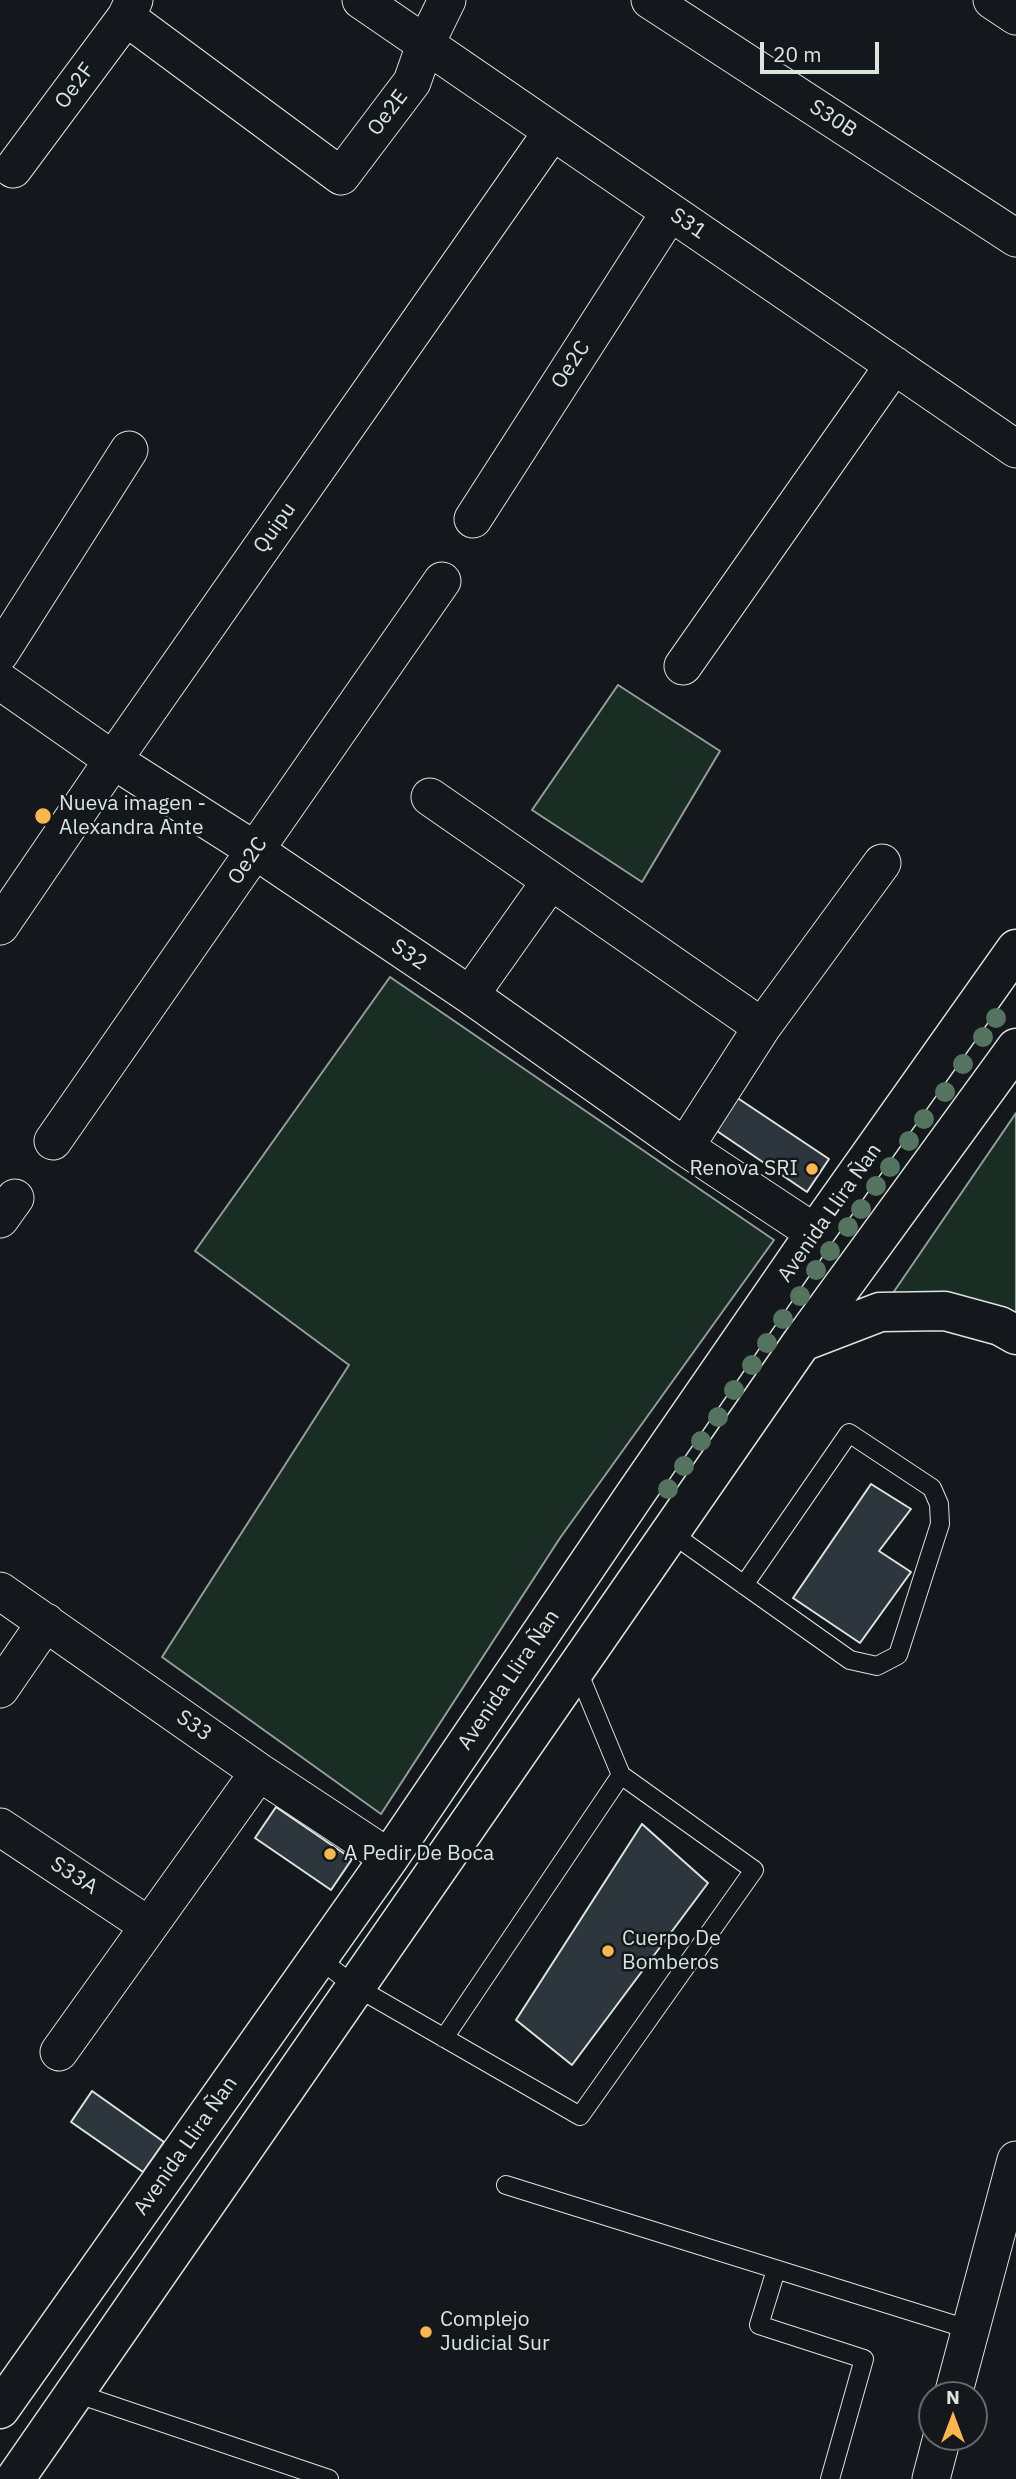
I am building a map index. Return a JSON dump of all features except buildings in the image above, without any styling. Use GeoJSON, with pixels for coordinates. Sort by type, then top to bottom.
{"type":"FeatureCollection","features":[{"type":"Feature","properties":{"kind":"street","name":"S31"},"geometry":{"type":"LineString","coordinates":[[360,0],[1016,449]]}},
{"type":"Feature","properties":{"kind":"street","name":"Oe2E"},"geometry":{"type":"LineString","coordinates":[[130,8],[341,176],[412,82],[425,45],[447,0]]}},
{"type":"Feature","properties":{"kind":"street","name":"S30B"},"geometry":{"type":"LineString","coordinates":[[650,0],[1016,238]]}},
{"type":"Feature","properties":{"kind":"street"},"geometry":{"type":"LineString","coordinates":[[992,0],[1016,16]]}},
{"type":"Feature","properties":{"kind":"street","name":"Oe2F"},"geometry":{"type":"LineString","coordinates":[[13,169],[130,8]]}},
{"type":"Feature","properties":{"kind":"street","name":"Quipu"},"geometry":{"type":"LineString","coordinates":[[0,926],[552,131]]}},
{"type":"Feature","properties":{"kind":"street","name":"Oe2C"},"geometry":{"type":"LineString","coordinates":[[473,519],[670,212]]}},
{"type":"Feature","properties":{"kind":"street"},"geometry":{"type":"LineString","coordinates":[[683,666],[894,365]]}},
{"type":"Feature","properties":{"kind":"street"},"geometry":{"type":"LineString","coordinates":[[0,653],[129,450]]}},
{"type":"Feature","properties":{"kind":"street","name":"Oe2C"},"geometry":{"type":"LineString","coordinates":[[53,1140],[442,581]]}},
{"type":"Feature","properties":{"kind":"street","name":"S32"},"geometry":{"type":"LineString","coordinates":[[0,681],[113,760],[256,851],[470,995],[685,1146],[815,1233]]}},
{"type":"Feature","properties":{"kind":"street"},"geometry":{"type":"LineString","coordinates":[[430,797],[762,1027]]}},
{"type":"Feature","properties":{"kind":"street"},"geometry":{"type":"LineString","coordinates":[[685,1146],[762,1027],[882,863]]}},
{"type":"Feature","properties":{"kind":"street"},"geometry":{"type":"LineString","coordinates":[[470,995],[550,882]]}},
{"type":"Feature","properties":{"kind":"street","name":"Avenida Llira Ñan"},"geometry":{"type":"LineString","coordinates":[[0,2409],[389,1858],[815,1233],[1016,949]]}},
{"type":"Feature","properties":{"kind":"street"},"geometry":{"type":"LineString","coordinates":[[15,2479],[802,1342],[1016,1048]]}},
{"type":"Feature","properties":{"kind":"street"},"geometry":{"type":"LineString","coordinates":[[802,1342],[880,1312],[945,1311],[1000,1326],[1016,1335]]}},
{"type":"Feature","properties":{"kind":"street","name":"S33"},"geometry":{"type":"LineString","coordinates":[[0,1591],[259,1772],[389,1858]]}},
{"type":"Feature","properties":{"kind":"street"},"geometry":{"type":"LineString","coordinates":[[0,1689],[46,1622]]}},
{"type":"Feature","properties":{"kind":"street"},"geometry":{"type":"LineString","coordinates":[[60,2052],[259,1772]]}},
{"type":"Feature","properties":{"kind":"street","name":"S33A"},"geometry":{"type":"LineString","coordinates":[[0,1827],[149,1926]]}},
{"type":"Feature","properties":{"kind":"street"},"geometry":{"type":"LineString","coordinates":[[957,2381],[1016,2160]]}},
{"type":"Feature","properties":{"kind":"street"},"geometry":{"type":"LineString","coordinates":[[931,2479],[938,2451]]}},
{"type":"Feature","properties":{"kind":"lane"},"geometry":{"type":"LineString","coordinates":[[671,1533],[744,1585],[850,1660],[877,1666],[898,1655],[940,1524],[939,1504],[932,1488],[849,1433],[744,1585]]}},
{"type":"Feature","properties":{"kind":"lane"},"geometry":{"type":"LineString","coordinates":[[318,1958],[356,1987],[580,2116],[754,1870],[621,1774],[577,1669]]}},
{"type":"Feature","properties":{"kind":"lane"},"geometry":{"type":"LineString","coordinates":[[444,2038],[621,1774]]}},
{"type":"Feature","properties":{"kind":"lane"},"geometry":{"type":"LineString","coordinates":[[506,2185],[971,2330]]}},
{"type":"Feature","properties":{"kind":"lane"},"geometry":{"type":"LineString","coordinates":[[776,2270],[759,2325],[864,2359],[830,2479]]}},
{"type":"Feature","properties":{"kind":"lane"},"geometry":{"type":"LineString","coordinates":[[75,2393],[328,2479]]}},
{"type":"Feature","properties":{"kind":"green space"},"geometry":{"type":"Polygon","coordinates":[[[618,685],[720,751],[642,882],[532,810],[618,685]]]}},
{"type":"Feature","properties":{"kind":"green space"},"geometry":{"type":"Polygon","coordinates":[[[390,977],[774,1240],[560,1538],[381,1814],[162,1657],[349,1365],[195,1251],[390,977]]]}},
{"type":"Feature","properties":{"kind":"green space"},"geometry":{"type":"Polygon","coordinates":[[[1016,1113],[1016,1335],[880,1312],[1016,1113]]]}},
{"type":"Feature","properties":{"kind":"place","name":"Nueva imagen - Alexandra Ante"},"geometry":{"type":"Point","coordinates":[43,816]}},
{"type":"Feature","properties":{"kind":"place","name":"Renova SRI"},"geometry":{"type":"Point","coordinates":[812,1169]}},
{"type":"Feature","properties":{"kind":"place","name":"A Pedir De Boca"},"geometry":{"type":"Point","coordinates":[330,1854]}},
{"type":"Feature","properties":{"kind":"place","name":"Cuerpo De Bomberos"},"geometry":{"type":"Point","coordinates":[608,1951]}},
{"type":"Feature","properties":{"kind":"place","name":"Complejo Judicial Sur"},"geometry":{"type":"Point","coordinates":[426,2332]}}]}
